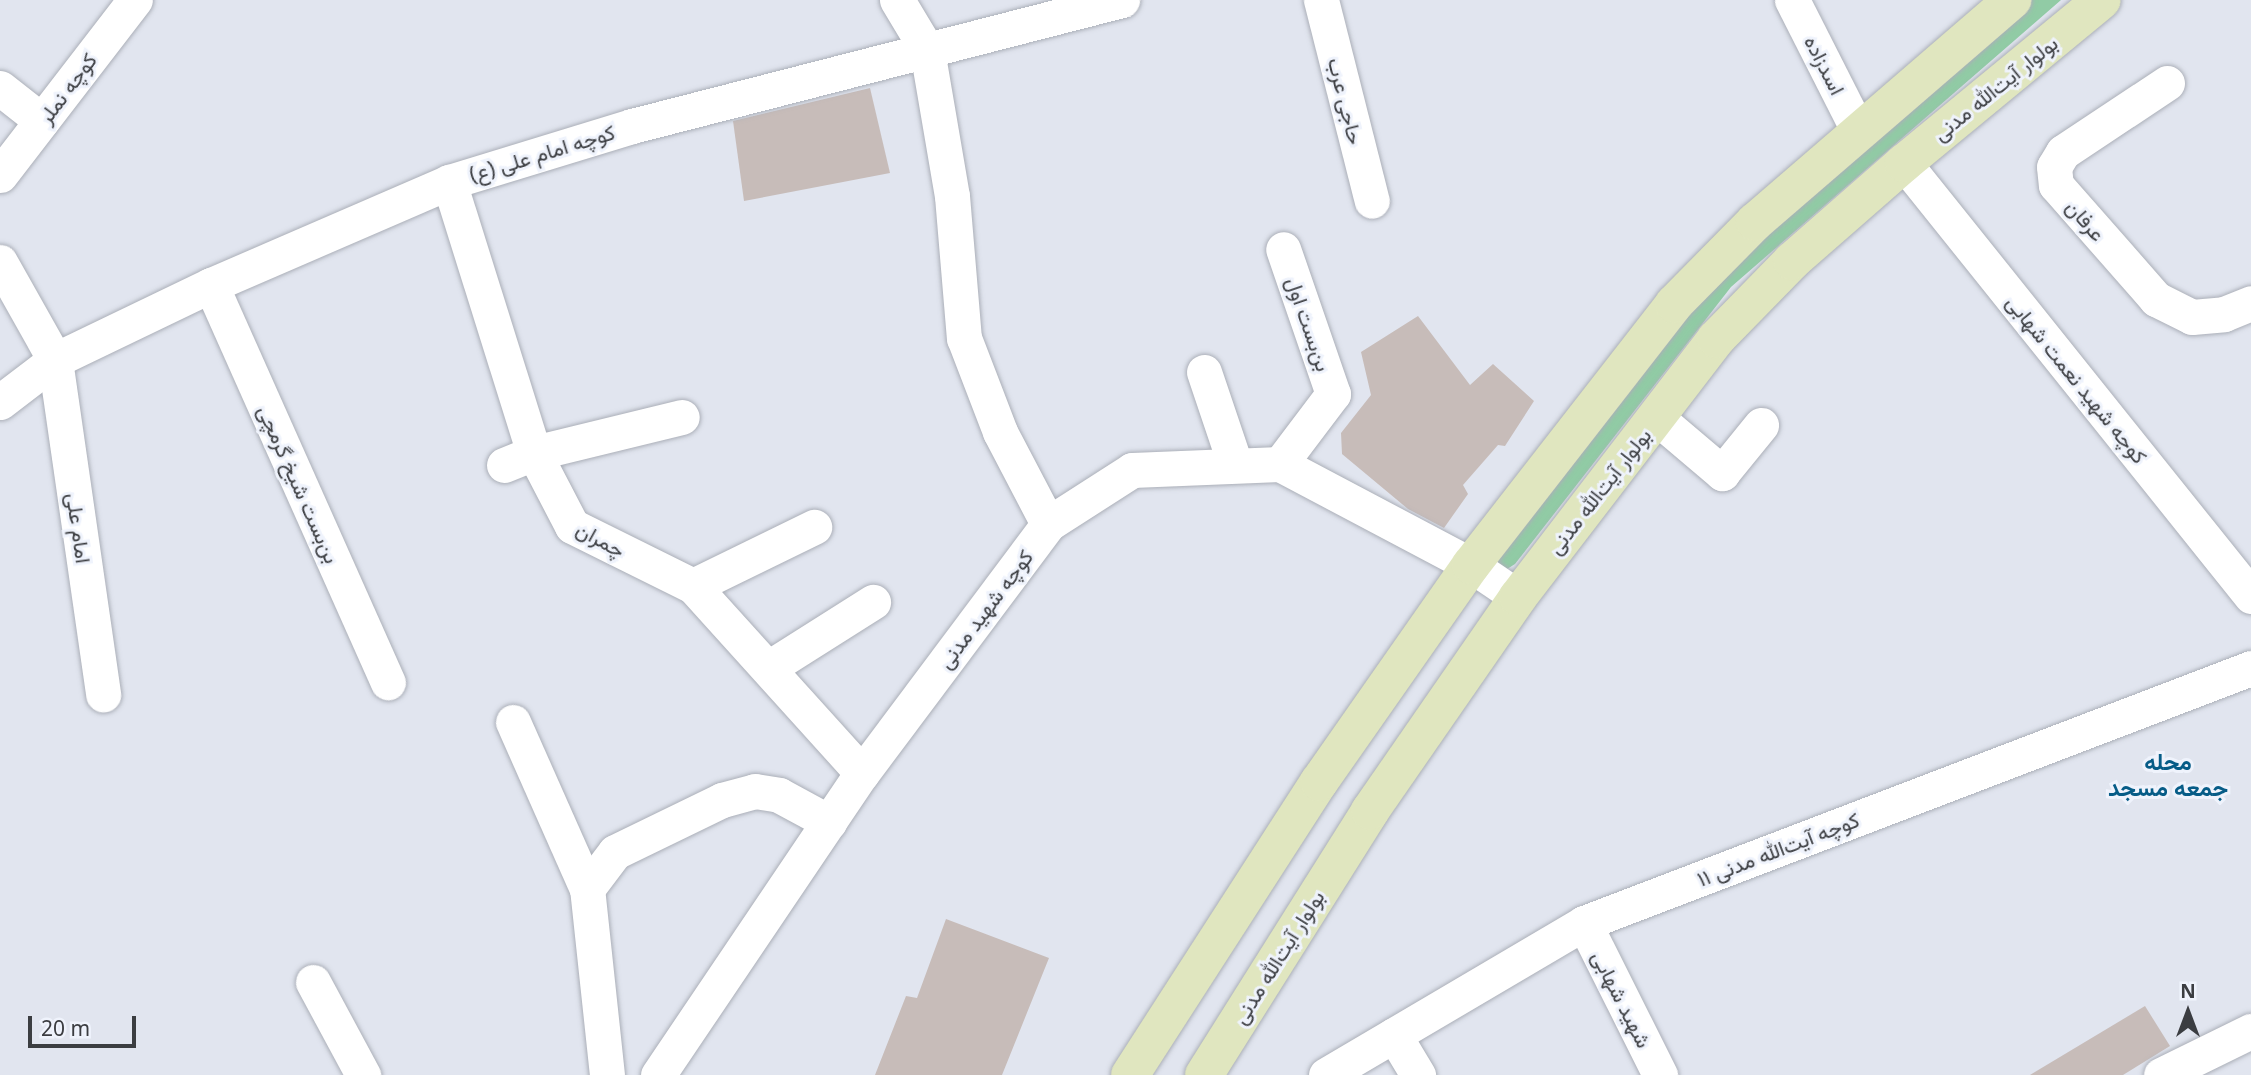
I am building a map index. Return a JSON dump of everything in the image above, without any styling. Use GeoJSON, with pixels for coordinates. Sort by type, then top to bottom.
{"type":"FeatureCollection","features":[{"type":"Feature","properties":{"kind":"main road"},"geometry":{"type":"LineString","coordinates":[[1130,1075],[1319,782],[1471,565],[1674,304],[1858,130],[2012,0]]}},
{"type":"Feature","properties":{"kind":"main road","name":"بولوار آیت‌الله مدنی"},"geometry":{"type":"LineString","coordinates":[[1204,1075],[1370,811],[1518,597],[1716,339],[1792,261],[1904,163],[2102,0]]}},
{"type":"Feature","properties":{"kind":"street","name":"کوچه نملر"},"geometry":{"type":"LineString","coordinates":[[0,175],[135,0]]}},
{"type":"Feature","properties":{"kind":"street"},"geometry":{"type":"LineString","coordinates":[[897,0],[927,50],[952,197],[964,338],[1000,432],[1048,524]]}},
{"type":"Feature","properties":{"kind":"street","name":"کوچه امام علی (ع)"},"geometry":{"type":"LineString","coordinates":[[0,401],[55,360],[211,285],[449,182],[632,126],[1122,0]]}},
{"type":"Feature","properties":{"kind":"street","name":"حاجی عرب"},"geometry":{"type":"LineString","coordinates":[[1321,0],[1372,201]]}},
{"type":"Feature","properties":{"kind":"street","name":"اسدزاده"},"geometry":{"type":"LineString","coordinates":[[1792,0],[1858,130]]}},
{"type":"Feature","properties":{"kind":"street","name":"عرفان"},"geometry":{"type":"LineString","coordinates":[[2167,83],[2063,152],[2054,167],[2056,185],[2156,299],[2192,317],[2224,314],[2251,303]]}},
{"type":"Feature","properties":{"kind":"street"},"geometry":{"type":"LineString","coordinates":[[0,88],[42,121]]}},
{"type":"Feature","properties":{"kind":"street","name":"کوچه شهید نعمت شهابی"},"geometry":{"type":"LineString","coordinates":[[1904,163],[2251,596]]}},
{"type":"Feature","properties":{"kind":"street","name":"چمران"},"geometry":{"type":"LineString","coordinates":[[449,182],[519,459],[572,526],[693,586],[862,773]]}},
{"type":"Feature","properties":{"kind":"street","name":"بن‌بست اول"},"geometry":{"type":"LineString","coordinates":[[1280,464],[1333,394],[1283,249]]}},
{"type":"Feature","properties":{"kind":"street"},"geometry":{"type":"LineString","coordinates":[[0,262],[55,360]]}},
{"type":"Feature","properties":{"kind":"street","name":"بن‌بست شیخ گرمچی"},"geometry":{"type":"LineString","coordinates":[[211,285],[388,682]]}},
{"type":"Feature","properties":{"kind":"street","name":"امام علی"},"geometry":{"type":"LineString","coordinates":[[55,360],[103,695]]}},
{"type":"Feature","properties":{"kind":"street"},"geometry":{"type":"LineString","coordinates":[[1205,372],[1235,464]]}},
{"type":"Feature","properties":{"kind":"street"},"geometry":{"type":"LineString","coordinates":[[519,459],[682,417]]}},
{"type":"Feature","properties":{"kind":"street"},"geometry":{"type":"LineString","coordinates":[[1656,417],[1721,472],[1761,425]]}},
{"type":"Feature","properties":{"kind":"street","name":"کوچه شهید مدنی"},"geometry":{"type":"LineString","coordinates":[[658,1075],[862,773],[1048,524],[1132,470],[1280,464],[1471,565],[1518,597]]}},
{"type":"Feature","properties":{"kind":"street"},"geometry":{"type":"LineString","coordinates":[[693,586],[814,527]]}},
{"type":"Feature","properties":{"kind":"street"},"geometry":{"type":"LineString","coordinates":[[769,667],[873,603]]}},
{"type":"Feature","properties":{"kind":"street","name":"کوچه آیت‌الله مدنی ۱۱"},"geometry":{"type":"LineString","coordinates":[[1326,1075],[1584,923],[2251,668]]}},
{"type":"Feature","properties":{"kind":"street"},"geometry":{"type":"LineString","coordinates":[[513,722],[587,889],[607,1075]]}},
{"type":"Feature","properties":{"kind":"street"},"geometry":{"type":"LineString","coordinates":[[587,889],[615,852],[722,800],[755,791],[779,795],[829,822]]}},
{"type":"Feature","properties":{"kind":"street","name":"شهید شهابی"},"geometry":{"type":"LineString","coordinates":[[1584,923],[1661,1075]]}},
{"type":"Feature","properties":{"kind":"street"},"geometry":{"type":"LineString","coordinates":[[313,982],[363,1075]]}},
{"type":"Feature","properties":{"kind":"street"},"geometry":{"type":"LineString","coordinates":[[2161,1075],[2251,1031]]}},
{"type":"Feature","properties":{"kind":"street"},"geometry":{"type":"LineString","coordinates":[[1394,1035],[1418,1075]]}},
{"type":"Feature","properties":{"kind":"green space"},"geometry":{"type":"Polygon","coordinates":[[[2032,0],[2061,0],[1731,287],[1515,564],[1504,571],[1495,566],[1498,553],[1717,277],[2032,0]]]}},
{"type":"Feature","properties":{"kind":"building"},"geometry":{"type":"Polygon","coordinates":[[[870,88],[890,173],[744,201],[733,121],[870,88]]]}},
{"type":"Feature","properties":{"kind":"building"},"geometry":{"type":"Polygon","coordinates":[[[1418,316],[1470,385],[1493,364],[1534,401],[1505,446],[1498,445],[1463,485],[1468,494],[1444,528],[1408,509],[1342,454],[1341,433],[1371,395],[1361,352],[1418,316]]]}},
{"type":"Feature","properties":{"kind":"building"},"geometry":{"type":"Polygon","coordinates":[[[946,919],[1049,958],[1002,1075],[875,1075],[906,996],[917,998],[946,919]]]}},
{"type":"Feature","properties":{"kind":"building"},"geometry":{"type":"Polygon","coordinates":[[[2145,1006],[2170,1046],[2123,1075],[2030,1075],[2145,1006]]]}},
{"type":"Feature","properties":{"kind":"district","name":"محله جمعه مسجد"},"geometry":{"type":"Point","coordinates":[2168,774]}}]}
